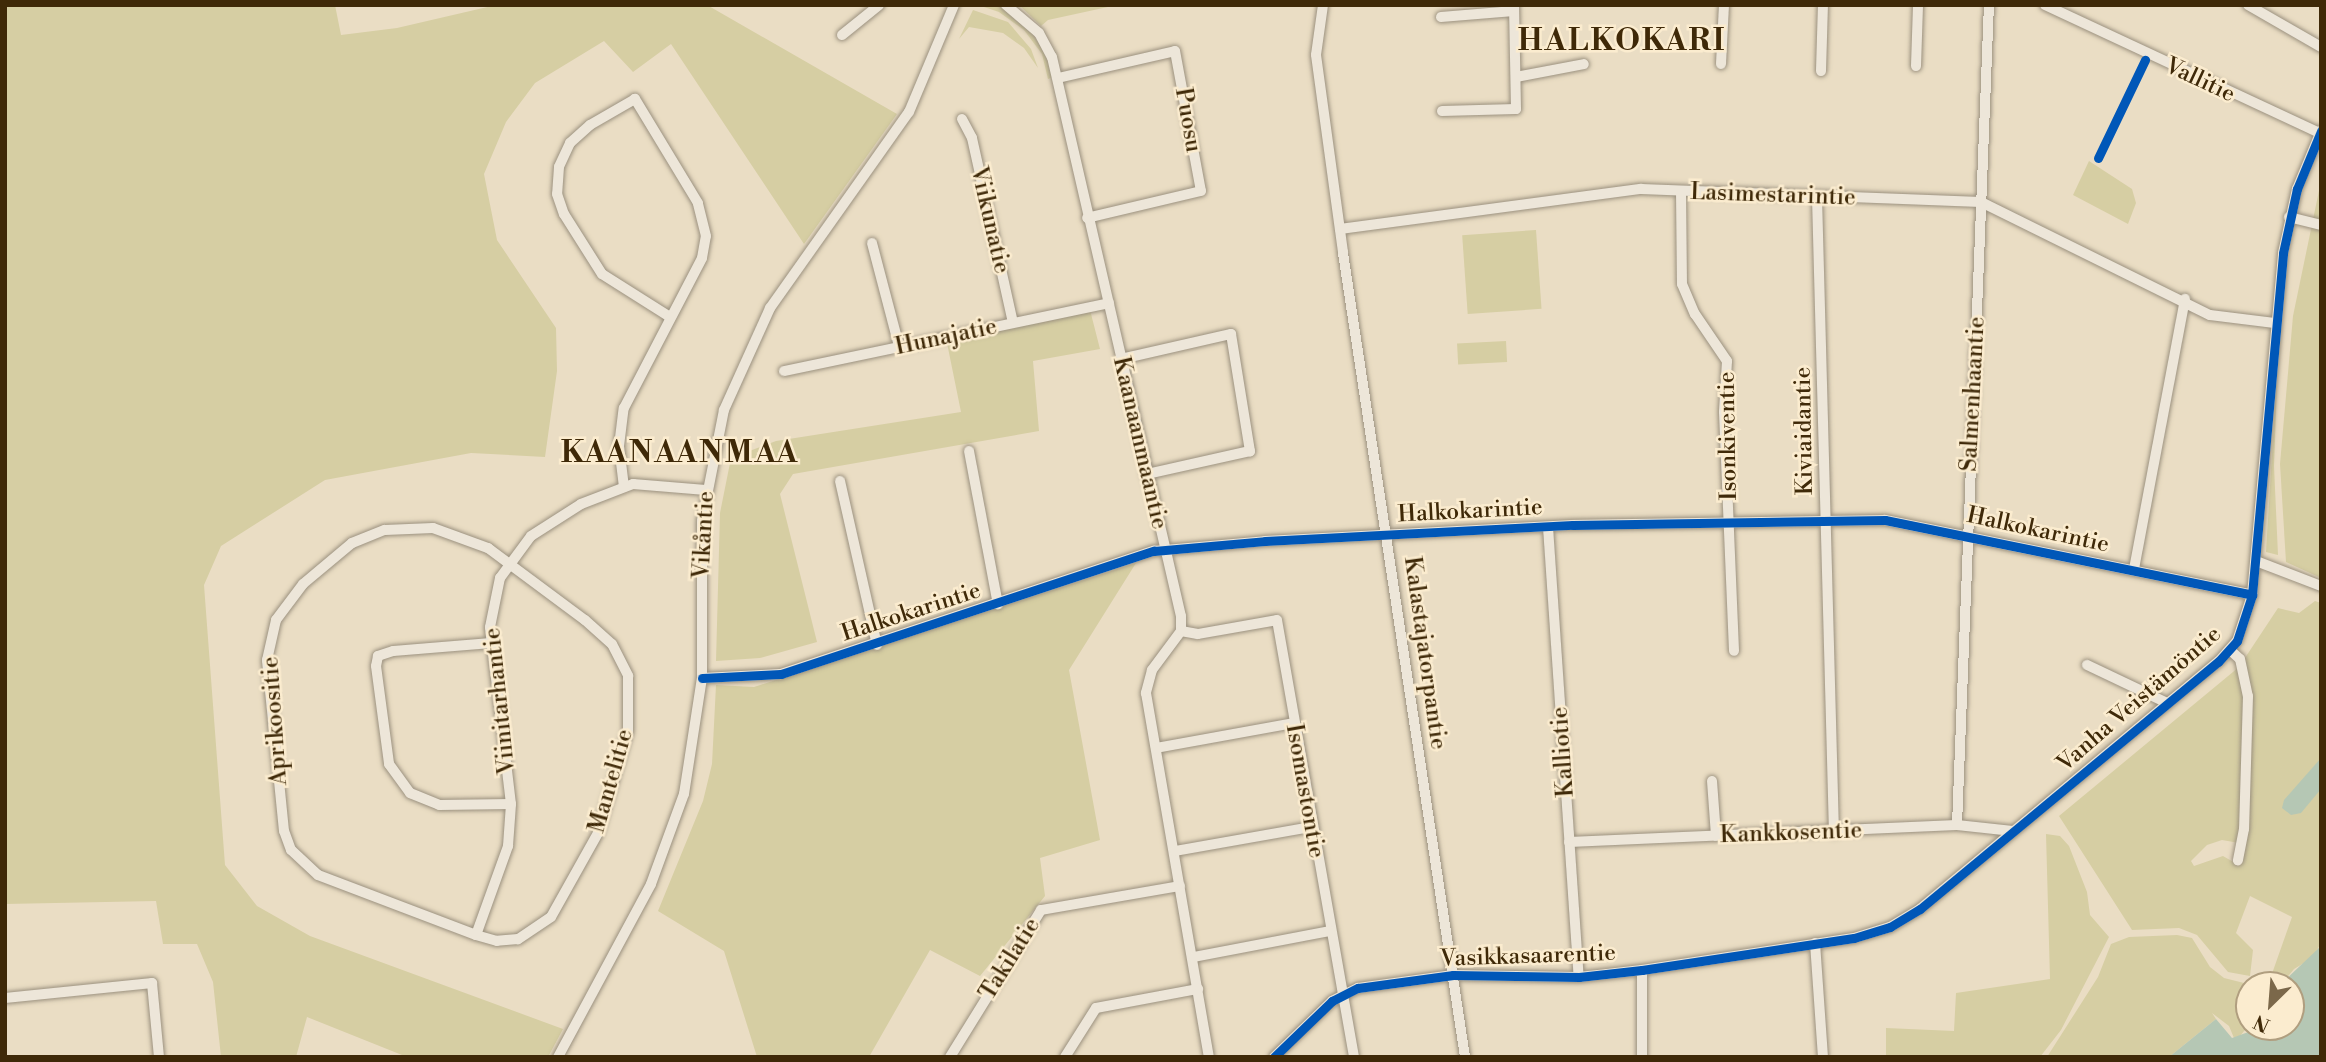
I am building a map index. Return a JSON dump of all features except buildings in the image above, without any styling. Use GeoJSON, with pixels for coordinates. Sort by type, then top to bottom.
{"type":"FeatureCollection","features":[{"type":"Feature","properties":{"kind":"street"},"geometry":{"type":"LineString","coordinates":[[842,36],[879,5]]}},
{"type":"Feature","properties":{"kind":"street","name":"Vikåntie"},"geometry":{"type":"LineString","coordinates":[[558,1057],[623,941],[664,854],[694,756],[702,678],[700,552],[706,490],[724,410],[769,308],[902,123],[934,62],[954,5]]}},
{"type":"Feature","properties":{"kind":"street","name":"Kaanaanmaantie"},"geometry":{"type":"LineString","coordinates":[[1006,5],[1039,33],[1058,78],[1181,631]]}},
{"type":"Feature","properties":{"kind":"street","name":"Kalastajatorpantie"},"geometry":{"type":"LineString","coordinates":[[1323,5],[1316,55],[1465,1057]]}},
{"type":"Feature","properties":{"kind":"street"},"geometry":{"type":"LineString","coordinates":[[1721,64],[1724,5]]}},
{"type":"Feature","properties":{"kind":"street"},"geometry":{"type":"LineString","coordinates":[[1821,71],[1823,5]]}},
{"type":"Feature","properties":{"kind":"street"},"geometry":{"type":"LineString","coordinates":[[1916,66],[1918,5]]}},
{"type":"Feature","properties":{"kind":"street","name":"Salmenhaantie"},"geometry":{"type":"LineString","coordinates":[[1957,825],[1989,5]]}},
{"type":"Feature","properties":{"kind":"street","name":"Vallitie"},"geometry":{"type":"LineString","coordinates":[[2045,5],[2320,132]]}},
{"type":"Feature","properties":{"kind":"street"},"geometry":{"type":"LineString","coordinates":[[2248,5],[2321,47]]}},
{"type":"Feature","properties":{"kind":"street"},"geometry":{"type":"LineString","coordinates":[[1441,17],[1514,8],[1516,77],[1516,109],[1442,111]]}},
{"type":"Feature","properties":{"kind":"street","name":"Puosu"},"geometry":{"type":"LineString","coordinates":[[1058,78],[1175,51],[1201,191],[1087,218]]}},
{"type":"Feature","properties":{"kind":"street"},"geometry":{"type":"LineString","coordinates":[[1516,77],[1584,64]]}},
{"type":"Feature","properties":{"kind":"street"},"geometry":{"type":"LineString","coordinates":[[624,487],[619,446],[624,408],[702,258],[705,221],[635,99],[590,125],[570,143],[559,167],[557,194],[564,214],[602,274],[670,317]]}},
{"type":"Feature","properties":{"kind":"street","name":"Viikunatie"},"geometry":{"type":"LineString","coordinates":[[962,119],[972,138],[1013,323]]}},
{"type":"Feature","properties":{"kind":"street","name":"Vanha Veistämöntie"},"geometry":{"type":"LineString","coordinates":[[1642,970],[1815,943],[1890,927],[1920,909],[2231,650],[2243,628],[2252,594],[2275,323],[2289,216],[2320,132]]}},
{"type":"Feature","properties":{"kind":"street","name":"Lasimestarintie"},"geometry":{"type":"LineString","coordinates":[[1340,229],[1601,192],[1681,191],[1981,202],[2218,317],[2275,323]]}},
{"type":"Feature","properties":{"kind":"street","name":"Isonkiventie"},"geometry":{"type":"LineString","coordinates":[[1681,191],[1682,284],[1695,314],[1727,361],[1724,412],[1734,651]]}},
{"type":"Feature","properties":{"kind":"street","name":"Kiviaidantie"},"geometry":{"type":"LineString","coordinates":[[1817,197],[1834,832]]}},
{"type":"Feature","properties":{"kind":"street"},"geometry":{"type":"LineString","coordinates":[[2289,216],[2321,225]]}},
{"type":"Feature","properties":{"kind":"street"},"geometry":{"type":"LineString","coordinates":[[872,243],[900,346]]}},
{"type":"Feature","properties":{"kind":"street"},"geometry":{"type":"LineString","coordinates":[[2134,569],[2184,301]]}},
{"type":"Feature","properties":{"kind":"street","name":"Hunajatie"},"geometry":{"type":"LineString","coordinates":[[784,370],[1109,303]]}},
{"type":"Feature","properties":{"kind":"street"},"geometry":{"type":"LineString","coordinates":[[1121,359],[1231,334],[1250,451],[1147,474]]}},
{"type":"Feature","properties":{"kind":"street"},"geometry":{"type":"LineString","coordinates":[[969,451],[998,604]]}},
{"type":"Feature","properties":{"kind":"street"},"geometry":{"type":"LineString","coordinates":[[840,481],[877,645]]}},
{"type":"Feature","properties":{"kind":"street","name":"Viinitarhantie"},"geometry":{"type":"LineString","coordinates":[[476,935],[508,846],[511,804],[491,643],[492,606],[509,563],[548,521],[624,487],[643,484],[706,490]]}},
{"type":"Feature","properties":{"kind":"street","name":"Halkokarintie"},"geometry":{"type":"LineString","coordinates":[[702,678],[766,677],[877,645],[1164,549],[1389,535],[1730,520],[1908,522],[2252,594]]}},
{"type":"Feature","properties":{"kind":"street","name":"Kalliotie"},"geometry":{"type":"LineString","coordinates":[[1548,527],[1579,977]]}},
{"type":"Feature","properties":{"kind":"street","name":"Aprikoositie"},"geometry":{"type":"LineString","coordinates":[[476,935],[318,875],[291,850],[284,831],[267,660],[276,620],[289,598],[337,552],[385,530],[433,528],[465,536],[509,563]]}},
{"type":"Feature","properties":{"kind":"street"},"geometry":{"type":"LineString","coordinates":[[2256,561],[2321,586]]}},
{"type":"Feature","properties":{"kind":"street","name":"Mantelitie"},"geometry":{"type":"LineString","coordinates":[[476,935],[498,941],[518,939],[541,927],[561,903],[598,833],[617,777],[630,712],[628,677],[612,645],[509,563]]}},
{"type":"Feature","properties":{"kind":"street","name":"Isomastontie"},"geometry":{"type":"LineString","coordinates":[[1181,631],[1198,634],[1277,620],[1311,827],[1354,1057]]}},
{"type":"Feature","properties":{"kind":"street"},"geometry":{"type":"LineString","coordinates":[[1181,631],[1147,682],[1209,1057]]}},
{"type":"Feature","properties":{"kind":"street"},"geometry":{"type":"LineString","coordinates":[[491,643],[393,651],[378,656],[376,666],[389,764],[410,793],[439,805],[511,804]]}},
{"type":"Feature","properties":{"kind":"street"},"geometry":{"type":"LineString","coordinates":[[2231,650],[2240,659],[2249,718],[2238,860]]}},
{"type":"Feature","properties":{"kind":"street"},"geometry":{"type":"LineString","coordinates":[[2087,665],[2166,703]]}},
{"type":"Feature","properties":{"kind":"street"},"geometry":{"type":"LineString","coordinates":[[1156,748],[1294,723]]}},
{"type":"Feature","properties":{"kind":"street"},"geometry":{"type":"LineString","coordinates":[[1712,781],[1716,836]]}},
{"type":"Feature","properties":{"kind":"street","name":"Kankkosentie"},"geometry":{"type":"LineString","coordinates":[[1569,842],[1957,825],[2013,831]]}},
{"type":"Feature","properties":{"kind":"street"},"geometry":{"type":"LineString","coordinates":[[1175,851],[1311,827]]}},
{"type":"Feature","properties":{"kind":"street","name":"Takilatie"},"geometry":{"type":"LineString","coordinates":[[950,1057],[1041,910],[1180,886]]}},
{"type":"Feature","properties":{"kind":"street"},"geometry":{"type":"LineString","coordinates":[[1194,957],[1330,931]]}},
{"type":"Feature","properties":{"kind":"street"},"geometry":{"type":"LineString","coordinates":[[1815,943],[1823,1057]]}},
{"type":"Feature","properties":{"kind":"street"},"geometry":{"type":"LineString","coordinates":[[1642,970],[1642,1057]]}},
{"type":"Feature","properties":{"kind":"street","name":"Vasikkasaarentie"},"geometry":{"type":"LineString","coordinates":[[1343,994],[1453,975],[1579,977],[1642,970]]}},
{"type":"Feature","properties":{"kind":"street"},"geometry":{"type":"LineString","coordinates":[[5,998],[152,983],[159,1057]]}},
{"type":"Feature","properties":{"kind":"street"},"geometry":{"type":"LineString","coordinates":[[1065,1057],[1096,1008],[1198,989]]}},
{"type":"Feature","properties":{"kind":"street"},"geometry":{"type":"LineString","coordinates":[[1274,1057],[1343,994]]}},
{"type":"Feature","properties":{"kind":"shaded area"},"geometry":{"type":"Polygon","coordinates":[[[5,5],[335,5],[341,35],[397,28],[496,5],[707,5],[897,114],[804,244],[671,44],[633,72],[604,41],[535,83],[506,122],[484,174],[497,240],[556,328],[557,371],[545,457],[471,453],[325,480],[221,546],[204,585],[225,865],[257,906],[310,936],[563,1029],[548,1057],[407,1057],[307,1017],[296,1057],[221,1057],[213,982],[197,944],[163,944],[156,901],[5,904],[5,5]]]}},
{"type":"Feature","properties":{"kind":"shaded area"},"geometry":{"type":"Polygon","coordinates":[[[978,5],[1002,7],[1028,27],[1045,53],[1053,77],[1048,79],[1042,54],[1024,30],[999,12],[978,5]]]}},
{"type":"Feature","properties":{"kind":"shaded area"},"geometry":{"type":"Polygon","coordinates":[[[1019,5],[1117,5],[1048,20],[1041,26],[1019,5]]]}},
{"type":"Feature","properties":{"kind":"shaded area"},"geometry":{"type":"Polygon","coordinates":[[[973,10],[1008,22],[1031,49],[1038,68],[1024,48],[1003,33],[969,27],[959,39],[973,10]]]}},
{"type":"Feature","properties":{"kind":"shaded area"},"geometry":{"type":"Polygon","coordinates":[[[2089,161],[2132,189],[2136,203],[2128,224],[2073,195],[2089,161]]]}},
{"type":"Feature","properties":{"kind":"shaded area"},"geometry":{"type":"Polygon","coordinates":[[[2321,181],[2321,578],[2286,562],[2280,464],[2293,316],[2321,181]]]}},
{"type":"Feature","properties":{"kind":"shaded area"},"geometry":{"type":"Polygon","coordinates":[[[1536,230],[1542,309],[1468,314],[1462,235],[1536,230]]]}},
{"type":"Feature","properties":{"kind":"shaded area"},"geometry":{"type":"Polygon","coordinates":[[[1090,310],[1100,349],[1033,361],[1039,431],[793,474],[780,494],[817,642],[760,658],[716,661],[720,513],[731,458],[776,441],[961,412],[947,343],[1090,310]]]}},
{"type":"Feature","properties":{"kind":"shaded area"},"geometry":{"type":"Polygon","coordinates":[[[1506,341],[1507,362],[1458,365],[1457,344],[1506,341]]]}},
{"type":"Feature","properties":{"kind":"shaded area"},"geometry":{"type":"Polygon","coordinates":[[[2278,357],[2274,466],[2278,555],[2266,552],[2278,357]]]}},
{"type":"Feature","properties":{"kind":"shaded area"},"geometry":{"type":"Polygon","coordinates":[[[1136,563],[1069,670],[1100,840],[1040,858],[1045,896],[980,976],[930,950],[869,1057],[757,1057],[724,951],[658,911],[703,801],[712,764],[716,685],[754,687],[1136,563]]]}},
{"type":"Feature","properties":{"kind":"shaded area"},"geometry":{"type":"Polygon","coordinates":[[[2315,601],[2321,603],[2321,942],[2314,957],[2292,971],[2273,971],[2292,917],[2250,896],[2236,933],[2253,950],[2251,971],[2235,971],[2235,973],[2228,972],[2197,935],[2179,928],[2132,930],[2059,816],[2239,667],[2278,608],[2299,613],[2315,601]],[[2222,840],[2207,845],[2191,861],[2194,866],[2223,856],[2235,863],[2239,843],[2222,840]]]}},
{"type":"Feature","properties":{"kind":"shaded area"},"geometry":{"type":"Polygon","coordinates":[[[2321,758],[2321,789],[2301,813],[2291,815],[2282,808],[2284,800],[2321,758]]]}},
{"type":"Feature","properties":{"kind":"shaded area"},"geometry":{"type":"Polygon","coordinates":[[[2046,834],[2060,836],[2069,846],[2087,892],[2090,915],[2109,937],[2061,1030],[2040,1057],[1886,1057],[1886,1028],[1954,1031],[1956,993],[2050,979],[2046,834]]]}},
{"type":"Feature","properties":{"kind":"shaded area"},"geometry":{"type":"Polygon","coordinates":[[[2177,935],[2192,938],[2210,967],[2224,978],[2235,981],[2235,1038],[2229,1026],[2212,1013],[2216,1019],[2169,1057],[2047,1057],[2098,977],[2111,944],[2129,937],[2177,935]]]}},
{"type":"Feature","properties":{"kind":"shaded area"},"geometry":{"type":"Polygon","coordinates":[[[2321,946],[2321,1057],[2169,1057],[2216,1019],[2232,1038],[2235,1037],[2235,1041],[2305,1041],[2305,971],[2295,971],[2321,946]]]}},
{"type":"Feature","properties":{"kind":"cycle path"},"geometry":{"type":"LineString","coordinates":[[2098,158],[2145,60]]}},
{"type":"Feature","properties":{"kind":"cycle path"},"geometry":{"type":"LineString","coordinates":[[1274,1057],[1332,1001],[1358,988],[1453,975],[1579,977],[1642,970],[1854,938],[1890,927],[1920,909],[2218,662],[2237,641],[2252,595],[2283,253],[2297,189],[2321,131]]}},
{"type":"Feature","properties":{"kind":"cycle path"},"geometry":{"type":"LineString","coordinates":[[702,678],[781,674],[1154,551],[1265,541],[1573,525],[1885,520],[2252,595]]}},
{"type":"Feature","properties":{"kind":"district","name":"HALKOKARI"},"geometry":{"type":"Point","coordinates":[1622,41]}},
{"type":"Feature","properties":{"kind":"district","name":"KAANAANMAA"},"geometry":{"type":"Point","coordinates":[680,453]}}]}
